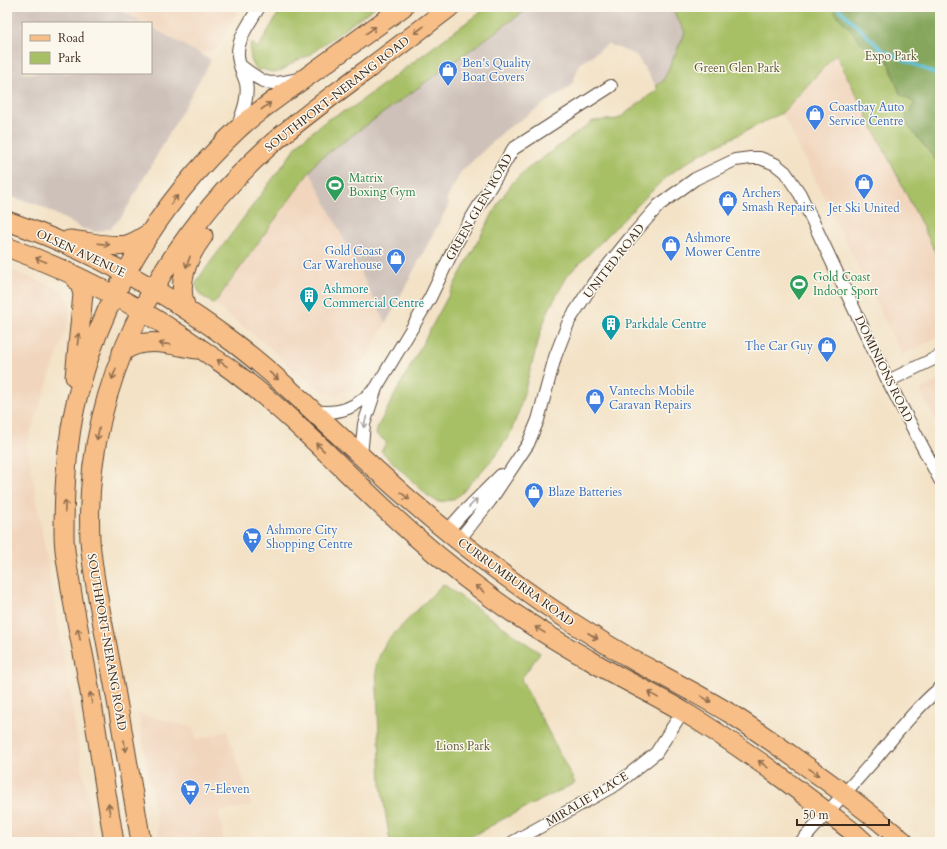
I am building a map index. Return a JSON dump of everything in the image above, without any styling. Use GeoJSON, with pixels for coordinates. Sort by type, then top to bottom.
{"type":"FeatureCollection","features":[{"type":"Feature","properties":{"kind":"main road"},"geometry":{"type":"LineString","coordinates":[[75,406],[89,358],[114,296],[125,274],[151,231],[171,202],[236,131],[260,110],[403,7]]}},
{"type":"Feature","properties":{"kind":"main road","name":"SOUTHPORT-NERANG ROAD"},"geometry":{"type":"LineString","coordinates":[[141,842],[122,726],[94,579],[90,534],[92,482],[97,440],[107,396],[122,352],[152,289],[187,237],[220,196],[250,164],[298,122],[450,7]]}},
{"type":"Feature","properties":{"kind":"main road"},"geometry":{"type":"LineString","coordinates":[[187,310],[182,298],[182,288],[187,262],[191,255],[202,238],[235,197],[273,159],[298,122]]}},
{"type":"Feature","properties":{"kind":"main road","name":"OLSEN AVENUE"},"geometry":{"type":"LineString","coordinates":[[7,221],[52,238],[96,258],[152,289]]}},
{"type":"Feature","properties":{"kind":"main road"},"geometry":{"type":"LineString","coordinates":[[52,238],[122,245],[136,241],[151,231]]}},
{"type":"Feature","properties":{"kind":"main road","name":"OLSEN AVENUE"},"geometry":{"type":"LineString","coordinates":[[7,247],[73,275],[141,310]]}},
{"type":"Feature","properties":{"kind":"main road"},"geometry":{"type":"LineString","coordinates":[[73,275],[80,284],[83,294],[76,363],[75,406],[68,452],[64,535],[74,604],[114,842]]}},
{"type":"Feature","properties":{"kind":"main road","name":"CURRUMBURRA ROAD"},"geometry":{"type":"LineString","coordinates":[[152,289],[187,310],[246,352],[314,411],[361,456],[453,536],[511,581],[613,648],[703,697],[737,718],[844,794],[885,825],[904,842]]}},
{"type":"Feature","properties":{"kind":"main road","name":"CURRUMBURRA ROAD"},"geometry":{"type":"LineString","coordinates":[[141,310],[203,350],[238,375],[279,409],[386,511],[440,557],[495,600],[588,660],[683,711],[754,758],[864,842]]}},
{"type":"Feature","properties":{"kind":"main road"},"geometry":{"type":"LineString","coordinates":[[122,352],[134,345],[146,343],[168,344],[203,350]]}},
{"type":"Feature","properties":{"kind":"main road"},"geometry":{"type":"LineString","coordinates":[[64,535],[90,534]]}},
{"type":"Feature","properties":{"kind":"main road"},"geometry":{"type":"LineString","coordinates":[[440,557],[453,536]]}},
{"type":"Feature","properties":{"kind":"street"},"geometry":{"type":"LineString","coordinates":[[236,131],[247,94],[246,84],[238,58],[239,46],[242,37],[258,7]]}},
{"type":"Feature","properties":{"kind":"street"},"geometry":{"type":"LineString","coordinates":[[241,66],[264,82],[281,82],[306,78]]}},
{"type":"Feature","properties":{"kind":"street","name":"GREEN GLEN ROAD"},"geometry":{"type":"LineString","coordinates":[[361,456],[364,424],[376,388],[430,298],[456,242],[513,149],[611,86]]}},
{"type":"Feature","properties":{"kind":"street","name":"UNITED ROAD"},"geometry":{"type":"LineString","coordinates":[[453,536],[490,501],[523,453],[538,420],[555,357],[569,320],[593,284],[659,205],[695,179],[735,160],[760,158],[775,164],[785,172]]}},
{"type":"Feature","properties":{"kind":"street","name":"DOMINIONS ROAD"},"geometry":{"type":"LineString","coordinates":[[785,172],[800,194],[888,381],[940,480]]}},
{"type":"Feature","properties":{"kind":"street"},"geometry":{"type":"LineString","coordinates":[[888,381],[940,356]]}},
{"type":"Feature","properties":{"kind":"street","name":"GREEN GLEN ROAD"},"geometry":{"type":"LineString","coordinates":[[314,411],[329,412],[347,409],[361,401],[376,388]]}},
{"type":"Feature","properties":{"kind":"street"},"geometry":{"type":"LineString","coordinates":[[801,842],[928,698],[940,688]]}},
{"type":"Feature","properties":{"kind":"street","name":"MIRALIE PLACE"},"geometry":{"type":"LineString","coordinates":[[513,842],[617,784],[656,753],[683,711]]}},
{"type":"Feature","properties":{"kind":"shaded area"},"geometry":{"type":"Polygon","coordinates":[[[7,7],[115,7],[142,22],[22,22],[22,74],[152,74],[152,28],[211,60],[123,215],[111,228],[96,232],[83,229],[37,204],[7,196],[7,7]]]}},
{"type":"Feature","properties":{"kind":"shaded area"},"geometry":{"type":"Polygon","coordinates":[[[115,7],[240,7],[217,48],[201,55],[152,28],[152,22],[142,22],[115,7]]]}},
{"type":"Feature","properties":{"kind":"shaded area"},"geometry":{"type":"Polygon","coordinates":[[[530,7],[671,7],[685,32],[663,81],[656,86],[636,55],[608,44],[580,64],[571,86],[505,130],[461,172],[446,200],[449,204],[386,323],[310,172],[318,160],[530,7]]]}},
{"type":"Feature","properties":{"kind":"shaded area"},"geometry":{"type":"Polygon","coordinates":[[[836,54],[940,261],[940,336],[902,355],[782,113],[836,54]]]}},
{"type":"Feature","properties":{"kind":"shaded area"},"geometry":{"type":"Polygon","coordinates":[[[310,172],[386,323],[352,383],[343,393],[331,395],[317,388],[306,380],[263,342],[214,304],[310,172]]]}},
{"type":"Feature","properties":{"kind":"shaded area"},"geometry":{"type":"Polygon","coordinates":[[[7,269],[64,291],[70,305],[69,320],[27,443],[95,842],[7,842],[7,269]]]}},
{"type":"Feature","properties":{"kind":"shaded area"},"geometry":{"type":"Polygon","coordinates":[[[940,380],[940,429],[920,390],[940,380]]]}},
{"type":"Feature","properties":{"kind":"shaded area"},"geometry":{"type":"Polygon","coordinates":[[[138,713],[193,728],[197,740],[227,731],[252,805],[219,812],[224,842],[160,842],[138,713]]]}},
{"type":"Feature","properties":{"kind":"green space"},"geometry":{"type":"Polygon","coordinates":[[[282,7],[375,7],[308,56],[297,60],[277,72],[262,69],[258,71],[253,65],[251,58],[251,42],[258,48],[282,7]]]}},
{"type":"Feature","properties":{"kind":"green space"},"geometry":{"type":"Polygon","coordinates":[[[487,7],[530,7],[318,160],[214,304],[200,295],[196,284],[198,279],[300,142],[328,119],[353,107],[487,7]]]}},
{"type":"Feature","properties":{"kind":"green space","name":"Green Glen Park"},"geometry":{"type":"Polygon","coordinates":[[[671,7],[940,7],[940,261],[836,54],[782,113],[700,154],[667,176],[568,275],[549,309],[542,327],[519,411],[510,434],[496,455],[461,494],[452,500],[438,502],[428,496],[381,451],[387,442],[376,434],[378,426],[499,202],[513,182],[522,173],[593,121],[618,119],[658,89],[656,86],[663,81],[685,32],[671,7]]]}},
{"type":"Feature","properties":{"kind":"green space","name":"Expo Park"},"geometry":{"type":"Polygon","coordinates":[[[832,7],[940,7],[940,163],[908,126],[906,116],[915,103],[900,94],[888,61],[866,48],[839,18],[832,7]]]}},
{"type":"Feature","properties":{"kind":"green space","name":"Lions Park"},"geometry":{"type":"Polygon","coordinates":[[[443,584],[540,653],[521,679],[575,783],[503,819],[462,842],[390,842],[381,784],[376,663],[386,642],[443,584]]]}},
{"type":"Feature","properties":{"kind":"waterway"},"geometry":{"type":"LineString","coordinates":[[837,7],[882,50],[940,76]]}},
{"type":"Feature","properties":{"kind":"place","name":"Ben's Quality Boat Covers"},"geometry":{"type":"Point","coordinates":[448,87]}},
{"type":"Feature","properties":{"kind":"place","name":"Coastbay Auto Service Centre"},"geometry":{"type":"Point","coordinates":[815,131]}},
{"type":"Feature","properties":{"kind":"place","name":"Jet Ski United"},"geometry":{"type":"Point","coordinates":[864,200]}},
{"type":"Feature","properties":{"kind":"place","name":"Matrix Boxing Gym"},"geometry":{"type":"Point","coordinates":[335,202]}},
{"type":"Feature","properties":{"kind":"place","name":"Archers Smash Repairs"},"geometry":{"type":"Point","coordinates":[728,217]}},
{"type":"Feature","properties":{"kind":"place","name":"Ashmore Mower Centre"},"geometry":{"type":"Point","coordinates":[671,262]}},
{"type":"Feature","properties":{"kind":"place","name":"Gold Coast Car Warehouse"},"geometry":{"type":"Point","coordinates":[396,275]}},
{"type":"Feature","properties":{"kind":"place","name":"Gold Coast Indoor Sport"},"geometry":{"type":"Point","coordinates":[799,301]}},
{"type":"Feature","properties":{"kind":"place","name":"Ashmore Commercial Centre"},"geometry":{"type":"Point","coordinates":[309,313]}},
{"type":"Feature","properties":{"kind":"place","name":"Parkdale Centre"},"geometry":{"type":"Point","coordinates":[611,341]}},
{"type":"Feature","properties":{"kind":"place","name":"The Car Guy"},"geometry":{"type":"Point","coordinates":[827,363]}},
{"type":"Feature","properties":{"kind":"place","name":"Vantechs Mobile Caravan Repairs"},"geometry":{"type":"Point","coordinates":[595,415]}},
{"type":"Feature","properties":{"kind":"place","name":"Blaze Batteries"},"geometry":{"type":"Point","coordinates":[534,509]}},
{"type":"Feature","properties":{"kind":"place","name":"Ashmore City Shopping Centre"},"geometry":{"type":"Point","coordinates":[252,554]}},
{"type":"Feature","properties":{"kind":"place","name":"7-Eleven"},"geometry":{"type":"Point","coordinates":[190,806]}}]}
